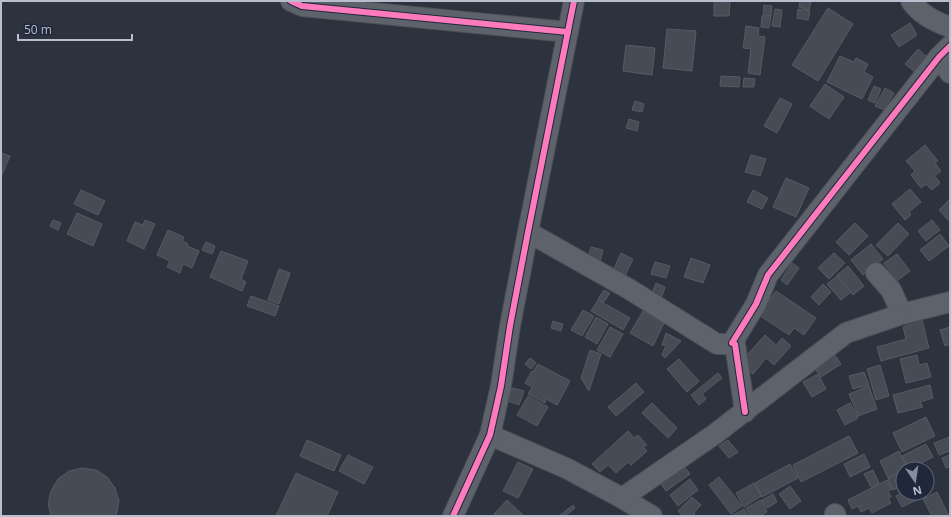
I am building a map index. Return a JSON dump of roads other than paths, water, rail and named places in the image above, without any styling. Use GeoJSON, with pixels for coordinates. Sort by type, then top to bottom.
{"type":"FeatureCollection","features":[{"type":"Feature","properties":{"kind":"street"},"geometry":{"type":"LineString","coordinates":[[291,1],[302,6],[568,32]]}},
{"type":"Feature","properties":{"kind":"street"},"geometry":{"type":"LineString","coordinates":[[453,516],[490,435],[501,386],[510,326],[574,1]]}},
{"type":"Feature","properties":{"kind":"street"},"geometry":{"type":"LineString","coordinates":[[911,1],[916,8],[937,23],[950,27]]}},
{"type":"Feature","properties":{"kind":"street"},"geometry":{"type":"LineString","coordinates":[[945,51],[950,73]]}},
{"type":"Feature","properties":{"kind":"street"},"geometry":{"type":"LineString","coordinates":[[745,412],[735,344],[732,343],[756,304],[768,275],[945,51]]}},
{"type":"Feature","properties":{"kind":"street"},"geometry":{"type":"LineString","coordinates":[[528,232],[629,288],[717,344],[735,344]]}},
{"type":"Feature","properties":{"kind":"street"},"geometry":{"type":"LineString","coordinates":[[876,273],[891,290],[902,314]]}},
{"type":"Feature","properties":{"kind":"street"},"geometry":{"type":"LineString","coordinates":[[622,498],[716,434],[846,333],[902,314],[950,302]]}},
{"type":"Feature","properties":{"kind":"street"},"geometry":{"type":"LineString","coordinates":[[490,435],[568,469],[652,516]]}}]}
